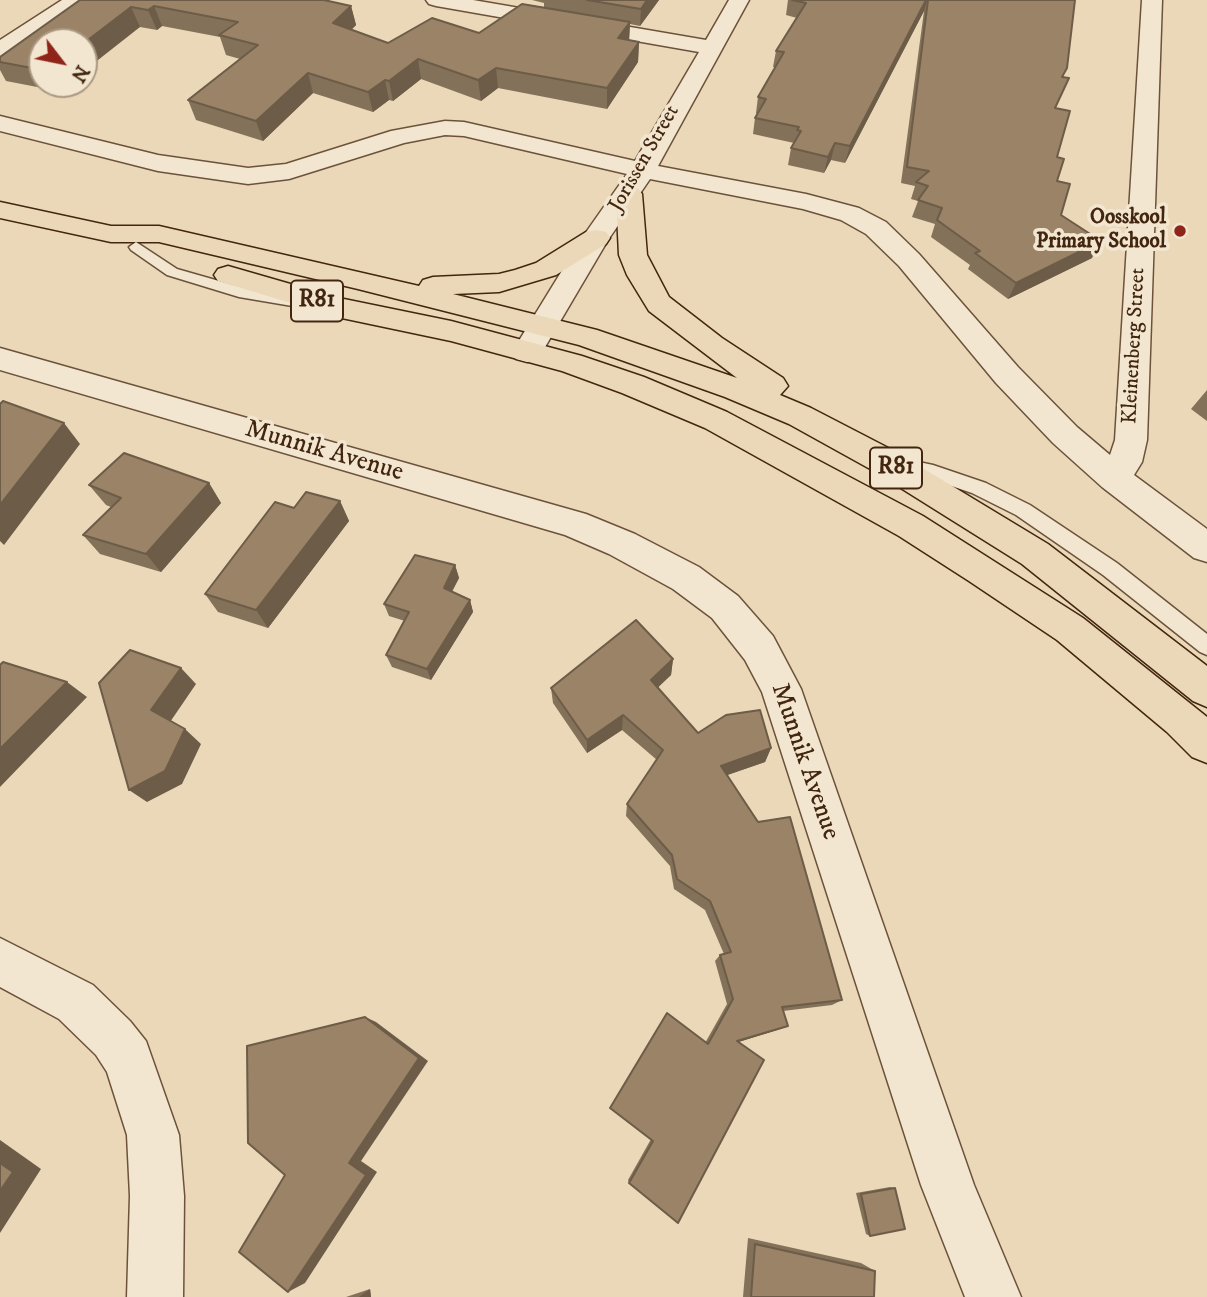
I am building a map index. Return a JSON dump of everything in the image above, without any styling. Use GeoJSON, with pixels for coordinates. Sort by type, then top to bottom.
{"type":"FeatureCollection","features":[{"type":"Feature","properties":{"kind":"main road"},"geometry":{"type":"LineString","coordinates":[[635,182],[633,255],[641,275],[659,304],[711,345],[874,455]]}},
{"type":"Feature","properties":{"kind":"main road","name":"R81"},"geometry":{"type":"LineString","coordinates":[[0,210],[124,241],[337,307],[451,331],[535,339],[653,358],[736,389],[800,416],[874,455],[1035,554],[1207,689]]}},
{"type":"Feature","properties":{"kind":"main road","name":"R81"},"geometry":{"type":"LineString","coordinates":[[124,241],[159,234],[358,280],[535,339],[716,420],[911,526],[1070,629],[1181,719],[1207,744]]}},
{"type":"Feature","properties":{"kind":"main road"},"geometry":{"type":"LineString","coordinates":[[358,280],[430,286],[499,283],[546,269],[596,238]]}},
{"type":"Feature","properties":{"kind":"street"},"geometry":{"type":"LineString","coordinates":[[0,50],[76,0]]}},
{"type":"Feature","properties":{"kind":"street"},"geometry":{"type":"LineString","coordinates":[[436,0],[710,47]]}},
{"type":"Feature","properties":{"kind":"street","name":"Jorissen Street"},"geometry":{"type":"LineString","coordinates":[[535,339],[596,238],[635,182],[739,0]]}},
{"type":"Feature","properties":{"kind":"street","name":"Kleinenberg Street"},"geometry":{"type":"LineString","coordinates":[[1114,478],[1125,462],[1131,440],[1152,0]]}},
{"type":"Feature","properties":{"kind":"street"},"geometry":{"type":"LineString","coordinates":[[0,123],[158,163],[234,176],[289,172],[400,136],[444,128],[464,129],[635,182],[806,202],[850,214],[876,228],[909,260],[1047,418],[1114,478],[1207,548]]}},
{"type":"Feature","properties":{"kind":"street","name":"Munnik Avenue"},"geometry":{"type":"LineString","coordinates":[[0,359],[574,524],[622,544],[686,578],[725,607],[759,648],[781,689],[948,1185],[993,1297]]}},
{"type":"Feature","properties":{"kind":"street"},"geometry":{"type":"LineString","coordinates":[[0,962],[76,1002],[113,1038],[128,1059],[153,1135],[157,1196],[155,1297]]}},
{"type":"Feature","properties":{"kind":"lane"},"geometry":{"type":"LineString","coordinates":[[874,455],[979,488],[1023,510],[1110,569],[1207,646]]}},
{"type":"Feature","properties":{"kind":"building"},"geometry":{"type":"Polygon","coordinates":[[[80,0],[324,0],[351,6],[333,23],[388,43],[432,18],[479,33],[522,4],[630,22],[618,38],[639,42],[607,88],[496,68],[478,80],[418,59],[389,81],[385,80],[368,92],[308,73],[256,121],[188,100],[258,45],[219,35],[238,22],[154,6],[148,10],[131,7],[98,32],[98,28],[41,28],[80,0]]]}},
{"type":"Feature","properties":{"kind":"building"},"geometry":{"type":"Polygon","coordinates":[[[587,0],[647,0],[641,9],[587,0]]]}},
{"type":"Feature","properties":{"kind":"building"},"geometry":{"type":"Polygon","coordinates":[[[792,0],[926,0],[850,146],[835,143],[828,157],[791,148],[801,131],[797,130],[799,127],[755,118],[766,99],[758,97],[784,52],[776,51],[806,3],[792,0]]]}},
{"type":"Feature","properties":{"kind":"building"},"geometry":{"type":"Polygon","coordinates":[[[928,0],[1075,0],[1067,68],[1062,77],[1069,78],[1055,108],[1070,111],[1057,157],[1064,159],[1057,181],[1070,184],[1061,215],[1101,241],[1016,283],[975,253],[980,251],[937,220],[942,208],[918,200],[928,186],[916,182],[929,171],[907,167],[928,0]]]}},
{"type":"Feature","properties":{"kind":"building"},"geometry":{"type":"Polygon","coordinates":[[[28,37],[28,67],[0,62],[0,57],[28,37]]]}},
{"type":"Feature","properties":{"kind":"building"},"geometry":{"type":"Polygon","coordinates":[[[3,401],[64,423],[0,505],[0,404],[3,401]]]}},
{"type":"Feature","properties":{"kind":"building"},"geometry":{"type":"Polygon","coordinates":[[[124,453],[209,483],[146,554],[83,535],[121,498],[89,485],[124,453]]]}},
{"type":"Feature","properties":{"kind":"building"},"geometry":{"type":"Polygon","coordinates":[[[306,492],[340,501],[256,610],[205,594],[275,502],[294,508],[306,492]]]}},
{"type":"Feature","properties":{"kind":"building"},"geometry":{"type":"Polygon","coordinates":[[[415,555],[455,565],[444,588],[470,600],[427,669],[386,655],[409,612],[384,604],[415,555]]]}},
{"type":"Feature","properties":{"kind":"building"},"geometry":{"type":"Polygon","coordinates":[[[636,620],[673,659],[651,680],[698,733],[726,715],[760,710],[771,748],[721,766],[758,822],[790,817],[842,1000],[782,1007],[788,1026],[737,1041],[764,1060],[678,1223],[629,1183],[653,1141],[610,1108],[667,1013],[708,1044],[733,999],[720,955],[731,952],[710,901],[677,879],[672,855],[627,804],[663,750],[623,715],[587,740],[551,688],[636,620]]]}},
{"type":"Feature","properties":{"kind":"building"},"geometry":{"type":"Polygon","coordinates":[[[130,650],[181,668],[151,710],[185,729],[165,771],[129,790],[99,683],[130,650]]]}},
{"type":"Feature","properties":{"kind":"building"},"geometry":{"type":"Polygon","coordinates":[[[3,662],[67,682],[0,749],[0,665],[3,662]]]}},
{"type":"Feature","properties":{"kind":"building"},"geometry":{"type":"Polygon","coordinates":[[[365,1017],[419,1058],[349,1163],[366,1175],[288,1292],[239,1252],[285,1175],[248,1143],[247,1046],[365,1017]]]}},
{"type":"Feature","properties":{"kind":"building"},"geometry":{"type":"Polygon","coordinates":[[[0,1163],[13,1172],[0,1191],[0,1163]]]}},
{"type":"Feature","properties":{"kind":"building"},"geometry":{"type":"Polygon","coordinates":[[[895,1188],[905,1229],[870,1236],[861,1194],[895,1188]]]}},
{"type":"Feature","properties":{"kind":"building"},"geometry":{"type":"Polygon","coordinates":[[[755,1244],[875,1271],[874,1297],[751,1297],[755,1244]]]}},
{"type":"Feature","properties":{"kind":"place","name":"Oosskool Primary School"},"geometry":{"type":"Point","coordinates":[1180,231]}}]}
